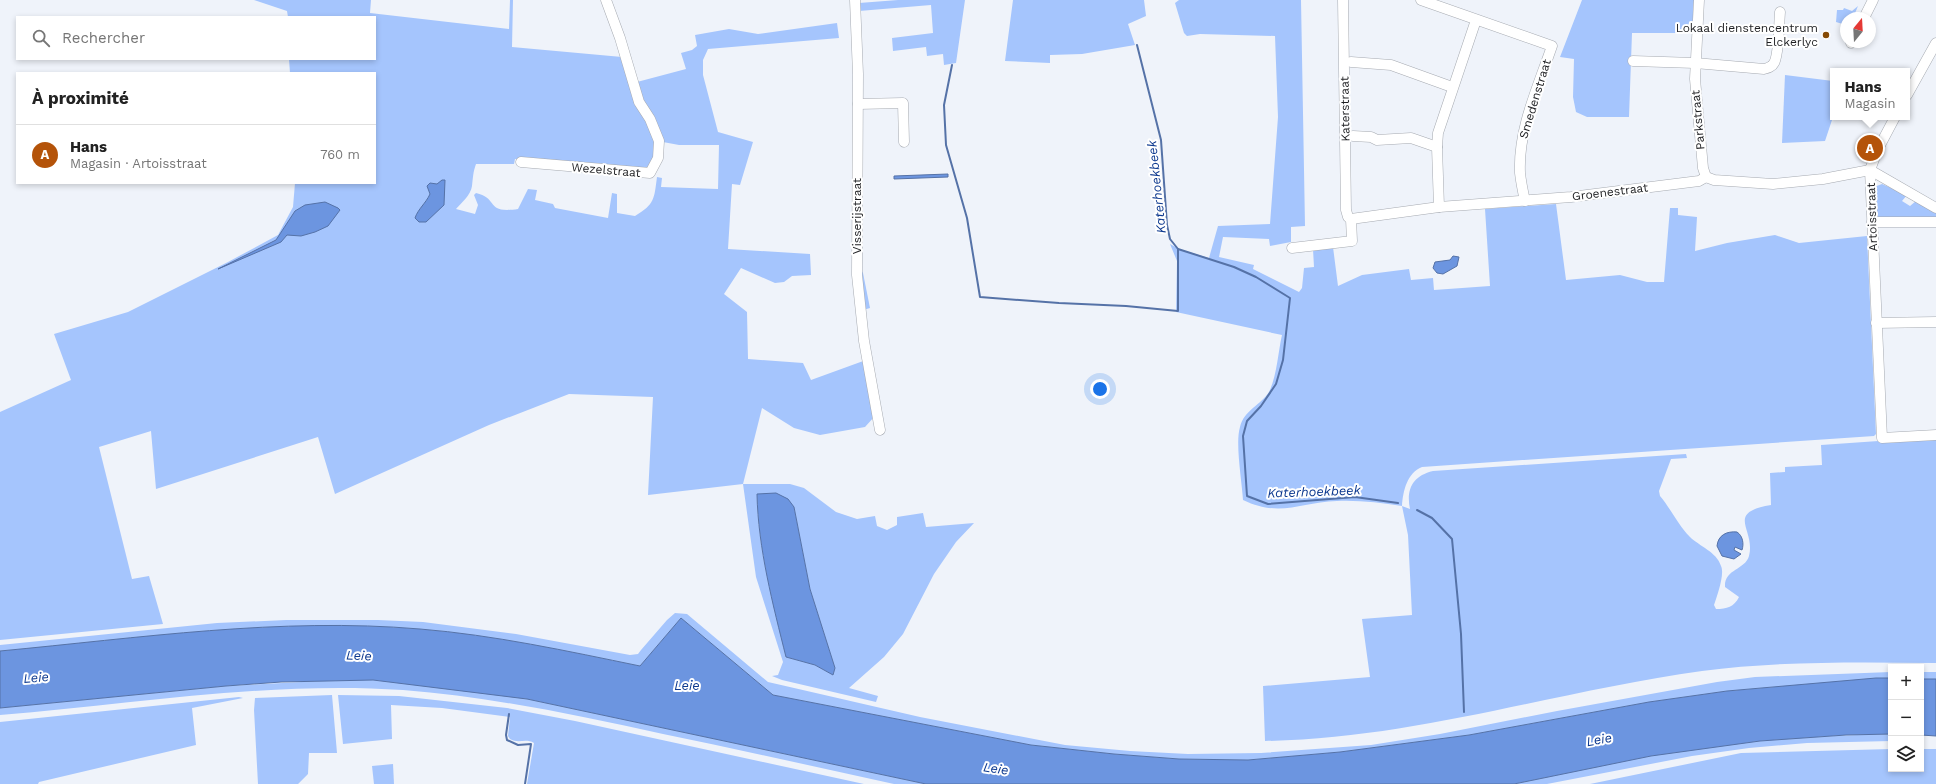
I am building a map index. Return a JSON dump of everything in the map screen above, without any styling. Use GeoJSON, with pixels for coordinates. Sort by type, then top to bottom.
{"type":"FeatureCollection","features":[{"type":"Feature","properties":{"kind":"street","name":"Wezelstraat"},"geometry":{"type":"LineString","coordinates":[[521,162],[650,173],[654,167],[660,148],[659,141],[650,119],[639,102],[620,38],[606,0]]}},
{"type":"Feature","properties":{"kind":"street","name":"Visserijstraat"},"geometry":{"type":"LineString","coordinates":[[855,0],[858,43],[857,275],[864,341],[880,430]]}},
{"type":"Feature","properties":{"kind":"street","name":"Katerstraat"},"geometry":{"type":"LineString","coordinates":[[1292,248],[1352,241],[1349,218],[1346,210],[1343,0]]}},
{"type":"Feature","properties":{"kind":"street"},"geometry":{"type":"LineString","coordinates":[[1421,0],[1476,20],[1440,127],[1437,148],[1439,207]]}},
{"type":"Feature","properties":{"kind":"street","name":"Parkstraat"},"geometry":{"type":"LineString","coordinates":[[1699,0],[1695,63],[1703,168],[1706,177]]}},
{"type":"Feature","properties":{"kind":"street"},"geometry":{"type":"LineString","coordinates":[[1867,12],[1873,0]]}},
{"type":"Feature","properties":{"kind":"street"},"geometry":{"type":"LineString","coordinates":[[1633,61],[1695,63],[1764,69],[1769,68],[1773,65],[1776,58],[1780,12]]}},
{"type":"Feature","properties":{"kind":"street","name":"Smedenstraat"},"geometry":{"type":"LineString","coordinates":[[1476,20],[1552,46],[1522,137],[1520,174],[1524,201]]}},
{"type":"Feature","properties":{"kind":"street"},"geometry":{"type":"LineString","coordinates":[[1910,90],[1936,43]]}},
{"type":"Feature","properties":{"kind":"street"},"geometry":{"type":"LineString","coordinates":[[1351,62],[1391,65],[1452,88]]}},
{"type":"Feature","properties":{"kind":"street"},"geometry":{"type":"LineString","coordinates":[[858,104],[903,103],[904,142]]}},
{"type":"Feature","properties":{"kind":"street","name":"Artoisstraat"},"geometry":{"type":"LineString","coordinates":[[1893,120],[1877,151],[1870,170],[1882,438],[1936,434]]}},
{"type":"Feature","properties":{"kind":"street"},"geometry":{"type":"LineString","coordinates":[[1353,136],[1371,137],[1377,140],[1411,138],[1437,148]]}},
{"type":"Feature","properties":{"kind":"street"},"geometry":{"type":"LineString","coordinates":[[1870,170],[1936,208]]}},
{"type":"Feature","properties":{"kind":"street","name":"Groenestraat"},"geometry":{"type":"LineString","coordinates":[[1349,218],[1439,207],[1571,197],[1699,181],[1706,177],[1714,180],[1774,184],[1823,179],[1870,170]]}},
{"type":"Feature","properties":{"kind":"street"},"geometry":{"type":"LineString","coordinates":[[1872,222],[1936,222]]}},
{"type":"Feature","properties":{"kind":"street"},"geometry":{"type":"LineString","coordinates":[[1876,323],[1936,322]]}},
{"type":"Feature","properties":{"kind":"shaded area"},"geometry":{"type":"Polygon","coordinates":[[[254,0],[371,0],[370,13],[509,29],[510,0],[513,0],[512,47],[622,57],[649,122],[656,148],[649,170],[515,159],[514,164],[476,164],[471,189],[468,196],[456,209],[475,214],[478,205],[474,195],[476,193],[488,198],[493,205],[501,209],[518,209],[528,189],[537,190],[535,200],[553,204],[555,208],[608,218],[612,193],[617,194],[617,213],[635,216],[642,212],[650,204],[654,196],[657,177],[662,178],[661,187],[718,189],[719,145],[679,145],[663,142],[644,106],[637,82],[686,69],[681,53],[692,50],[697,46],[695,35],[729,29],[758,34],[837,23],[839,38],[708,49],[703,60],[703,75],[718,132],[753,142],[740,185],[732,184],[728,249],[810,254],[811,275],[792,276],[784,282],[775,283],[741,268],[724,294],[747,312],[748,359],[803,363],[811,380],[866,360],[874,417],[865,427],[820,435],[794,428],[762,408],[743,484],[648,495],[653,397],[569,394],[489,425],[335,494],[318,437],[156,489],[151,431],[99,447],[132,579],[149,576],[163,624],[0,640],[0,412],[71,380],[54,334],[128,312],[278,235],[293,207],[295,184],[376,184],[376,72],[290,72],[289,60],[376,60],[376,16],[288,16],[287,11],[254,0]]]}},
{"type":"Feature","properties":{"kind":"shaded area"},"geometry":{"type":"Polygon","coordinates":[[[898,0],[965,0],[956,63],[944,65],[943,54],[927,56],[926,47],[893,51],[892,38],[933,33],[931,5],[859,11],[859,3],[898,0]]]}},
{"type":"Feature","properties":{"kind":"shaded area"},"geometry":{"type":"Polygon","coordinates":[[[1013,0],[1144,0],[1146,16],[1128,24],[1135,45],[1082,54],[1050,55],[1050,63],[1005,61],[1013,0]]]}},
{"type":"Feature","properties":{"kind":"shaded area"},"geometry":{"type":"Polygon","coordinates":[[[1179,0],[1301,0],[1305,226],[1291,227],[1291,242],[1270,246],[1269,239],[1223,237],[1219,257],[1254,265],[1253,269],[1299,292],[1302,288],[1304,268],[1314,267],[1313,249],[1333,247],[1338,286],[1362,275],[1409,269],[1411,280],[1433,278],[1434,290],[1490,286],[1485,209],[1556,204],[1566,280],[1620,275],[1647,282],[1664,282],[1670,208],[1678,208],[1678,215],[1697,217],[1695,251],[1727,243],[1775,235],[1799,243],[1867,236],[1876,434],[1874,436],[1422,467],[1409,478],[1403,494],[1402,506],[1345,501],[1324,502],[1290,508],[1269,508],[1243,500],[1238,452],[1240,427],[1245,416],[1266,397],[1272,386],[1282,335],[1176,312],[1177,261],[1170,244],[1179,249],[1209,258],[1218,226],[1270,224],[1278,117],[1275,36],[1200,34],[1187,36],[1184,33],[1175,3],[1179,0]]]}},
{"type":"Feature","properties":{"kind":"shaded area"},"geometry":{"type":"Polygon","coordinates":[[[1582,0],[1694,0],[1692,33],[1632,33],[1629,117],[1587,117],[1576,112],[1573,97],[1574,59],[1560,57],[1582,0]]]}},
{"type":"Feature","properties":{"kind":"shaded area"},"geometry":{"type":"Polygon","coordinates":[[[1858,6],[1856,12],[1840,12],[1840,23],[1836,22],[1837,10],[1843,10],[1844,8],[1852,11],[1858,6]]]}},
{"type":"Feature","properties":{"kind":"shaded area"},"geometry":{"type":"Polygon","coordinates":[[[1785,75],[1830,81],[1830,120],[1832,120],[1825,141],[1782,143],[1785,75]]]}},
{"type":"Feature","properties":{"kind":"shaded area"},"geometry":{"type":"Polygon","coordinates":[[[1882,184],[1907,195],[1902,201],[1910,206],[1916,201],[1936,212],[1936,218],[1878,218],[1876,216],[1874,187],[1882,184]]]}},
{"type":"Feature","properties":{"kind":"shaded area"},"geometry":{"type":"Polygon","coordinates":[[[860,268],[863,273],[870,308],[863,310],[860,268]]]}},
{"type":"Feature","properties":{"kind":"shaded area"},"geometry":{"type":"Polygon","coordinates":[[[1936,437],[1936,663],[1848,662],[1789,664],[1760,665],[1702,671],[1593,690],[1484,713],[1375,732],[1320,738],[1265,741],[1263,686],[1370,677],[1362,619],[1412,615],[1408,535],[1402,506],[1410,509],[1410,490],[1415,480],[1426,473],[1433,471],[1686,454],[1687,458],[1671,459],[1659,491],[1660,496],[1690,537],[1712,553],[1719,561],[1722,574],[1714,605],[1716,609],[1724,609],[1730,607],[1739,597],[1725,587],[1726,581],[1731,573],[1747,561],[1749,556],[1750,546],[1745,518],[1749,513],[1757,508],[1771,505],[1770,473],[1785,472],[1785,467],[1822,465],[1821,445],[1936,437]]]}},
{"type":"Feature","properties":{"kind":"shaded area"},"geometry":{"type":"Polygon","coordinates":[[[743,484],[790,484],[804,488],[836,512],[857,519],[875,516],[877,526],[887,530],[897,525],[897,517],[923,513],[926,527],[974,523],[956,542],[934,574],[903,634],[884,657],[849,688],[878,696],[876,702],[782,680],[772,676],[778,675],[783,662],[756,577],[743,484]],[[757,494],[760,535],[772,597],[786,657],[815,665],[833,675],[835,668],[810,589],[794,507],[757,494]]]}},
{"type":"Feature","properties":{"kind":"shaded area"},"geometry":{"type":"Polygon","coordinates":[[[675,613],[687,614],[768,682],[920,717],[1065,745],[1130,751],[1188,754],[1261,753],[1371,745],[1440,734],[1717,682],[1755,677],[1888,672],[1888,678],[1727,691],[1649,702],[1469,735],[1340,752],[1248,760],[1179,759],[1031,745],[773,695],[681,618],[640,666],[530,644],[475,635],[420,629],[367,626],[262,627],[157,635],[0,651],[0,645],[217,623],[286,620],[378,620],[423,622],[516,634],[630,655],[638,654],[667,620],[675,613]]]}},
{"type":"Feature","properties":{"kind":"shaded area"},"geometry":{"type":"Polygon","coordinates":[[[1924,672],[1936,672],[1936,679],[1924,679],[1924,672]]]}},
{"type":"Feature","properties":{"kind":"shaded area"},"geometry":{"type":"Polygon","coordinates":[[[339,680],[373,680],[419,684],[527,699],[926,784],[894,784],[566,714],[469,697],[403,690],[352,688],[251,691],[0,715],[0,708],[226,686],[339,680]]]}},
{"type":"Feature","properties":{"kind":"shaded area"},"geometry":{"type":"Polygon","coordinates":[[[332,695],[337,753],[309,753],[308,774],[298,784],[258,784],[254,710],[255,698],[332,695]]]}},
{"type":"Feature","properties":{"kind":"shaded area"},"geometry":{"type":"Polygon","coordinates":[[[338,695],[399,696],[507,708],[575,721],[864,784],[527,784],[534,743],[510,739],[508,736],[510,717],[442,708],[391,705],[392,739],[343,744],[338,695]]]}},
{"type":"Feature","properties":{"kind":"shaded area"},"geometry":{"type":"Polygon","coordinates":[[[239,697],[243,698],[192,708],[196,745],[39,782],[38,784],[0,784],[0,722],[239,697]]]}},
{"type":"Feature","properties":{"kind":"shaded area"},"geometry":{"type":"Polygon","coordinates":[[[1888,734],[1888,741],[1807,743],[1749,748],[1692,756],[1547,784],[1514,784],[1633,759],[1680,751],[1770,740],[1888,734]]]}},
{"type":"Feature","properties":{"kind":"shaded area"},"geometry":{"type":"Polygon","coordinates":[[[1888,749],[1888,772],[1924,772],[1924,749],[1936,749],[1936,784],[1590,784],[1741,753],[1888,749]]]}},
{"type":"Feature","properties":{"kind":"shaded area"},"geometry":{"type":"Polygon","coordinates":[[[393,764],[394,784],[374,784],[372,766],[393,764]]]}},
{"type":"Feature","properties":{"kind":"water"},"geometry":{"type":"Polygon","coordinates":[[[948,174],[948,177],[894,179],[894,176],[948,174]]]}},
{"type":"Feature","properties":{"kind":"water"},"geometry":{"type":"Polygon","coordinates":[[[442,180],[445,180],[444,205],[426,222],[419,222],[415,218],[430,194],[427,186],[430,183],[437,184],[442,180]]]}},
{"type":"Feature","properties":{"kind":"water"},"geometry":{"type":"Polygon","coordinates":[[[325,202],[340,210],[328,226],[301,236],[287,235],[281,242],[218,269],[276,240],[295,211],[305,205],[325,202]]]}},
{"type":"Feature","properties":{"kind":"water"},"geometry":{"type":"Polygon","coordinates":[[[1453,256],[1459,257],[1457,266],[1443,274],[1437,273],[1433,268],[1435,262],[1450,260],[1453,256]]]}},
{"type":"Feature","properties":{"kind":"water"},"geometry":{"type":"Polygon","coordinates":[[[776,493],[788,499],[794,507],[810,589],[835,668],[833,675],[815,665],[786,657],[763,556],[758,514],[757,494],[776,493]]]}},
{"type":"Feature","properties":{"kind":"water"},"geometry":{"type":"Polygon","coordinates":[[[1737,532],[1742,538],[1743,548],[1742,550],[1735,547],[1734,550],[1741,554],[1734,559],[1722,556],[1717,546],[1719,539],[1724,534],[1737,532]]]}},
{"type":"Feature","properties":{"kind":"water","name":"Leie"},"geometry":{"type":"Polygon","coordinates":[[[681,618],[773,695],[1031,745],[1179,759],[1248,760],[1340,752],[1469,735],[1649,702],[1727,691],[1876,678],[1888,678],[1888,734],[1846,735],[1760,741],[1651,756],[1514,784],[926,784],[527,699],[373,680],[281,682],[226,686],[0,708],[0,651],[157,635],[262,627],[367,626],[420,629],[475,635],[530,644],[640,666],[681,618]]]}},
{"type":"Feature","properties":{"kind":"water"},"geometry":{"type":"Polygon","coordinates":[[[1924,679],[1936,679],[1936,736],[1924,735],[1924,679]]]}},
{"type":"Feature","properties":{"kind":"waterway","name":"Katerhoekbeek"},"geometry":{"type":"LineString","coordinates":[[1137,45],[1161,140],[1167,225],[1170,239],[1178,249],[1234,267],[1256,277],[1290,298],[1283,360],[1276,384],[1261,406],[1247,421],[1243,436],[1247,496],[1268,504],[1355,497],[1398,503]]}},
{"type":"Feature","properties":{"kind":"waterway"},"geometry":{"type":"LineString","coordinates":[[952,65],[944,105],[946,145],[967,218],[980,297],[1126,306],[1178,311],[1178,249]]}},
{"type":"Feature","properties":{"kind":"waterway","name":"Katerhoekbeek"},"geometry":{"type":"LineString","coordinates":[[1417,510],[1432,518],[1452,539],[1461,634],[1464,712]]}},
{"type":"Feature","properties":{"kind":"waterway"},"geometry":{"type":"LineString","coordinates":[[509,714],[506,735],[507,740],[518,745],[531,744],[525,784]]}},
{"type":"Feature","properties":{"kind":"place","name":"Lokaal dienstencentrum Elckerlyc"},"geometry":{"type":"Point","coordinates":[1826,35]}},
{"type":"Feature","properties":{"kind":"place","name":"Hans"},"geometry":{"type":"Point","coordinates":[1870,148]}}]}
